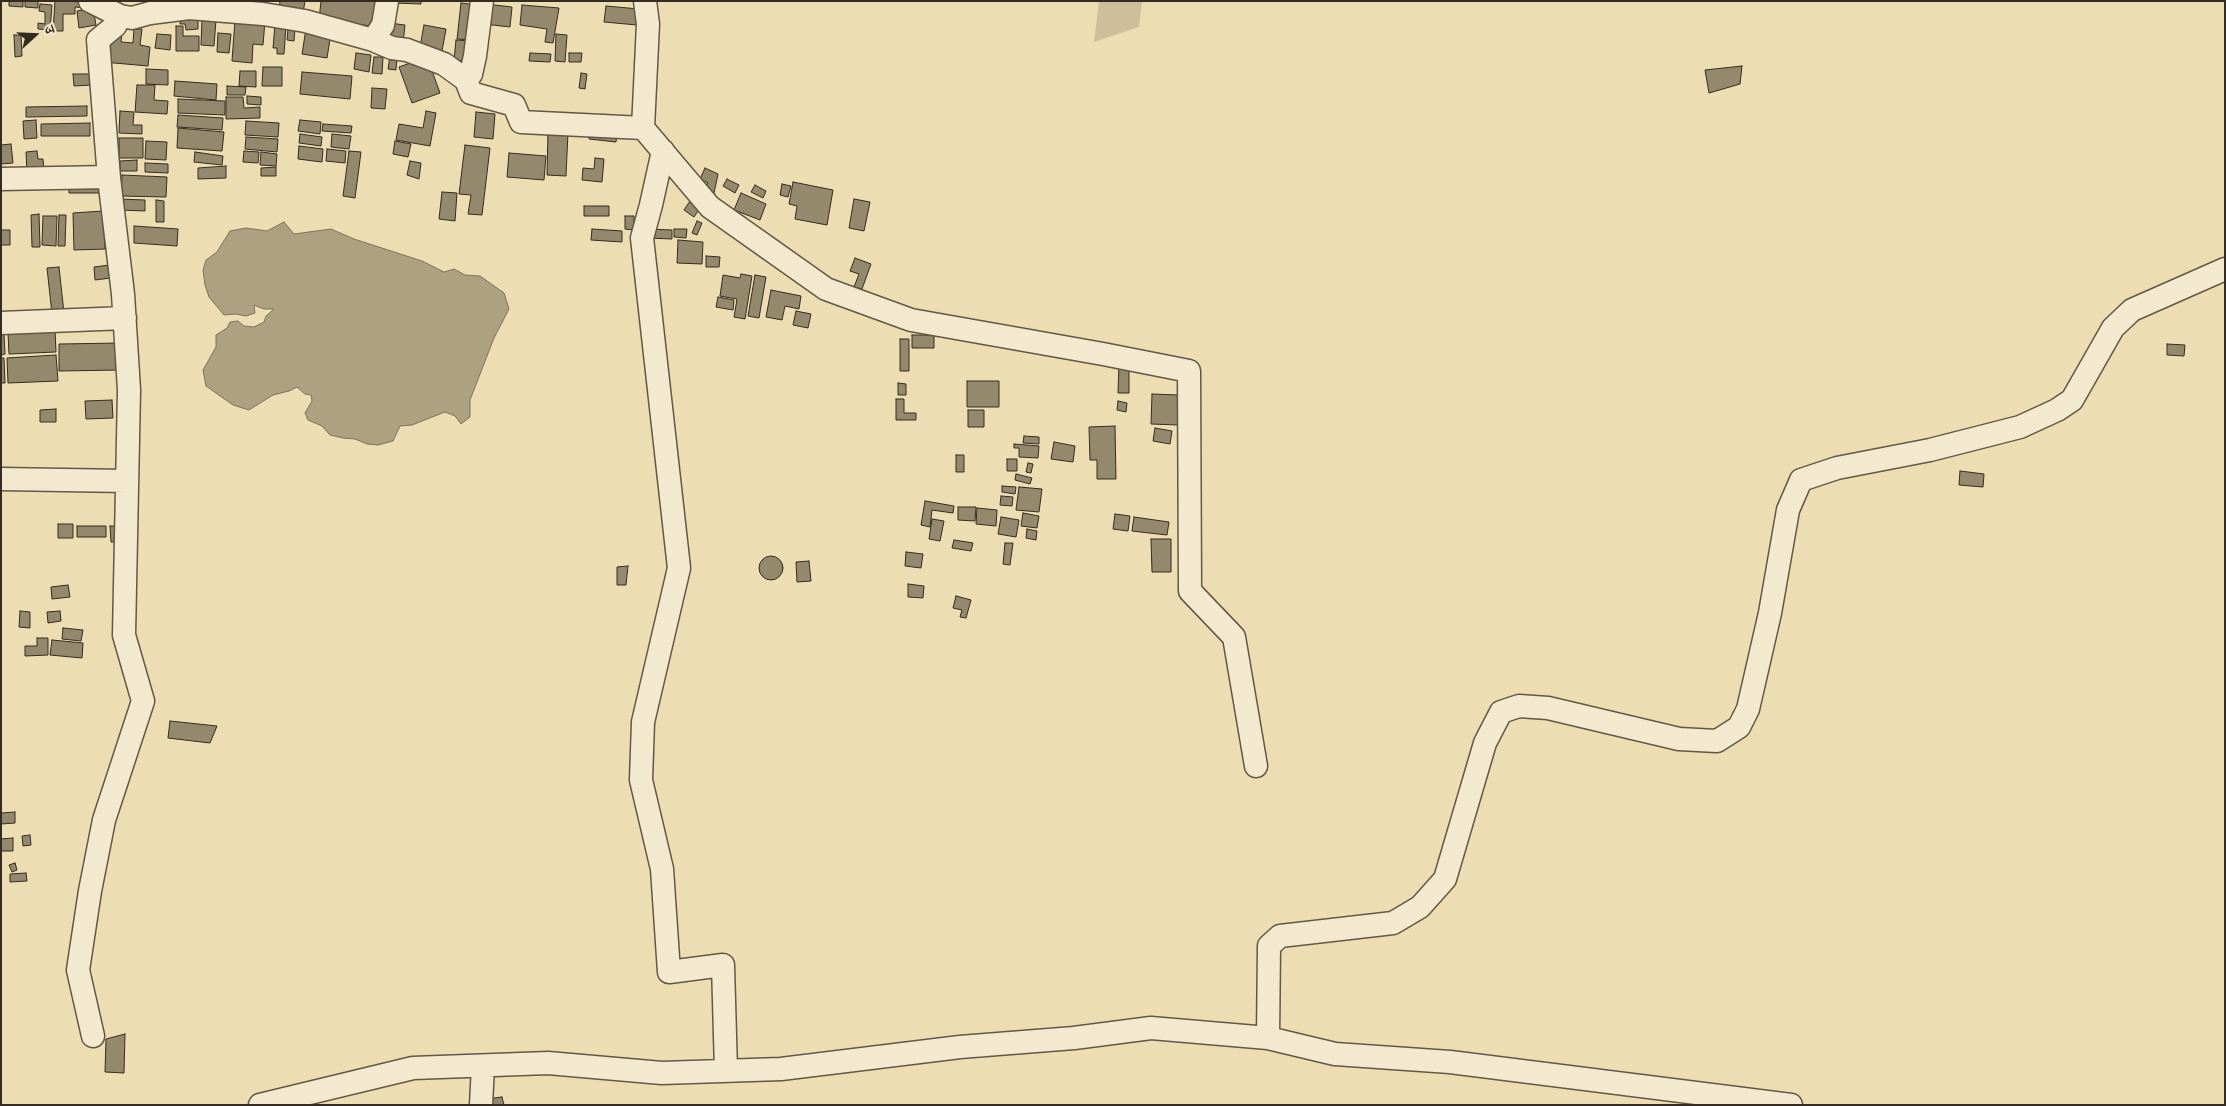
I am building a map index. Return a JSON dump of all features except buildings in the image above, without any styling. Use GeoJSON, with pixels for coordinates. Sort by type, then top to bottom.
{"type":"FeatureCollection","features":[{"type":"Feature","properties":{"kind":"street"},"geometry":{"type":"LineString","coordinates":[[373,40],[383,25],[387,1]]}},
{"type":"Feature","properties":{"kind":"street"},"geometry":{"type":"LineString","coordinates":[[466,80],[471,74],[475,56],[482,1]]}},
{"type":"Feature","properties":{"kind":"street"},"geometry":{"type":"LineString","coordinates":[[645,1],[648,24],[643,128],[710,207],[826,289],[911,320],[1189,371],[1190,591],[1234,637],[1256,766]]}},
{"type":"Feature","properties":{"kind":"street"},"geometry":{"type":"LineString","coordinates":[[96,2],[120,16],[132,18],[150,13],[189,8],[263,14],[305,21],[373,40],[392,48],[407,50],[444,64],[466,80],[471,93],[514,105],[521,122],[643,128]]}},
{"type":"Feature","properties":{"kind":"street"},"geometry":{"type":"LineString","coordinates":[[93,1036],[78,970],[79,962],[104,820],[143,701],[124,635],[128,390],[125,318],[109,176],[98,40],[115,26],[120,16]]}},
{"type":"Feature","properties":{"kind":"street"},"geometry":{"type":"LineString","coordinates":[[663,151],[642,238],[679,568],[643,722],[641,780],[662,869],[669,972],[723,966],[726,1071]]}},
{"type":"Feature","properties":{"kind":"street"},"geometry":{"type":"LineString","coordinates":[[1,179],[109,176]]}},
{"type":"Feature","properties":{"kind":"street"},"geometry":{"type":"LineString","coordinates":[[1268,1038],[1269,946],[1280,936],[1393,924],[1420,907],[1445,879],[1484,743],[1501,712],[1519,706],[1548,708],[1679,740],[1717,741],[1739,727],[1748,708],[1770,613],[1788,510],[1801,480],[1837,468],[1930,450],[2020,426],[2057,410],[2072,400],[2114,328],[2132,310],[2225,269]]}},
{"type":"Feature","properties":{"kind":"street"},"geometry":{"type":"LineString","coordinates":[[67,320],[104,306],[117,292],[121,279]]}},
{"type":"Feature","properties":{"kind":"street"},"geometry":{"type":"LineString","coordinates":[[1,322],[125,318]]}},
{"type":"Feature","properties":{"kind":"street"},"geometry":{"type":"LineString","coordinates":[[1,479],[126,481]]}},
{"type":"Feature","properties":{"kind":"street"},"geometry":{"type":"LineString","coordinates":[[260,1105],[413,1068],[548,1063],[662,1073],[781,1069],[960,1047],[1074,1038],[1151,1028],[1268,1038],[1335,1054],[1450,1062],[1791,1105]]}},
{"type":"Feature","properties":{"kind":"street"},"geometry":{"type":"LineString","coordinates":[[481,1105],[483,1066]]}},
{"type":"Feature","properties":{"kind":"shaded area"},"geometry":{"type":"Polygon","coordinates":[[[1099,1],[1142,1],[1139,27],[1094,42],[1099,1]]]}},
{"type":"Feature","properties":{"kind":"shaded area"},"geometry":{"type":"Polygon","coordinates":[[[284,222],[294,234],[331,229],[354,239],[422,261],[444,272],[454,269],[465,275],[480,276],[504,293],[509,309],[494,338],[470,400],[470,417],[461,424],[455,416],[445,412],[412,425],[400,426],[393,441],[378,445],[367,444],[355,439],[330,435],[322,426],[308,420],[305,413],[312,401],[311,395],[305,394],[297,387],[273,395],[249,410],[233,405],[206,386],[203,370],[216,347],[216,335],[227,328],[230,322],[238,321],[244,326],[254,327],[264,322],[266,316],[274,309],[264,309],[254,305],[255,313],[246,316],[236,314],[224,315],[209,297],[205,285],[203,270],[206,260],[217,252],[230,231],[246,228],[267,231],[284,222]]]}}]}
